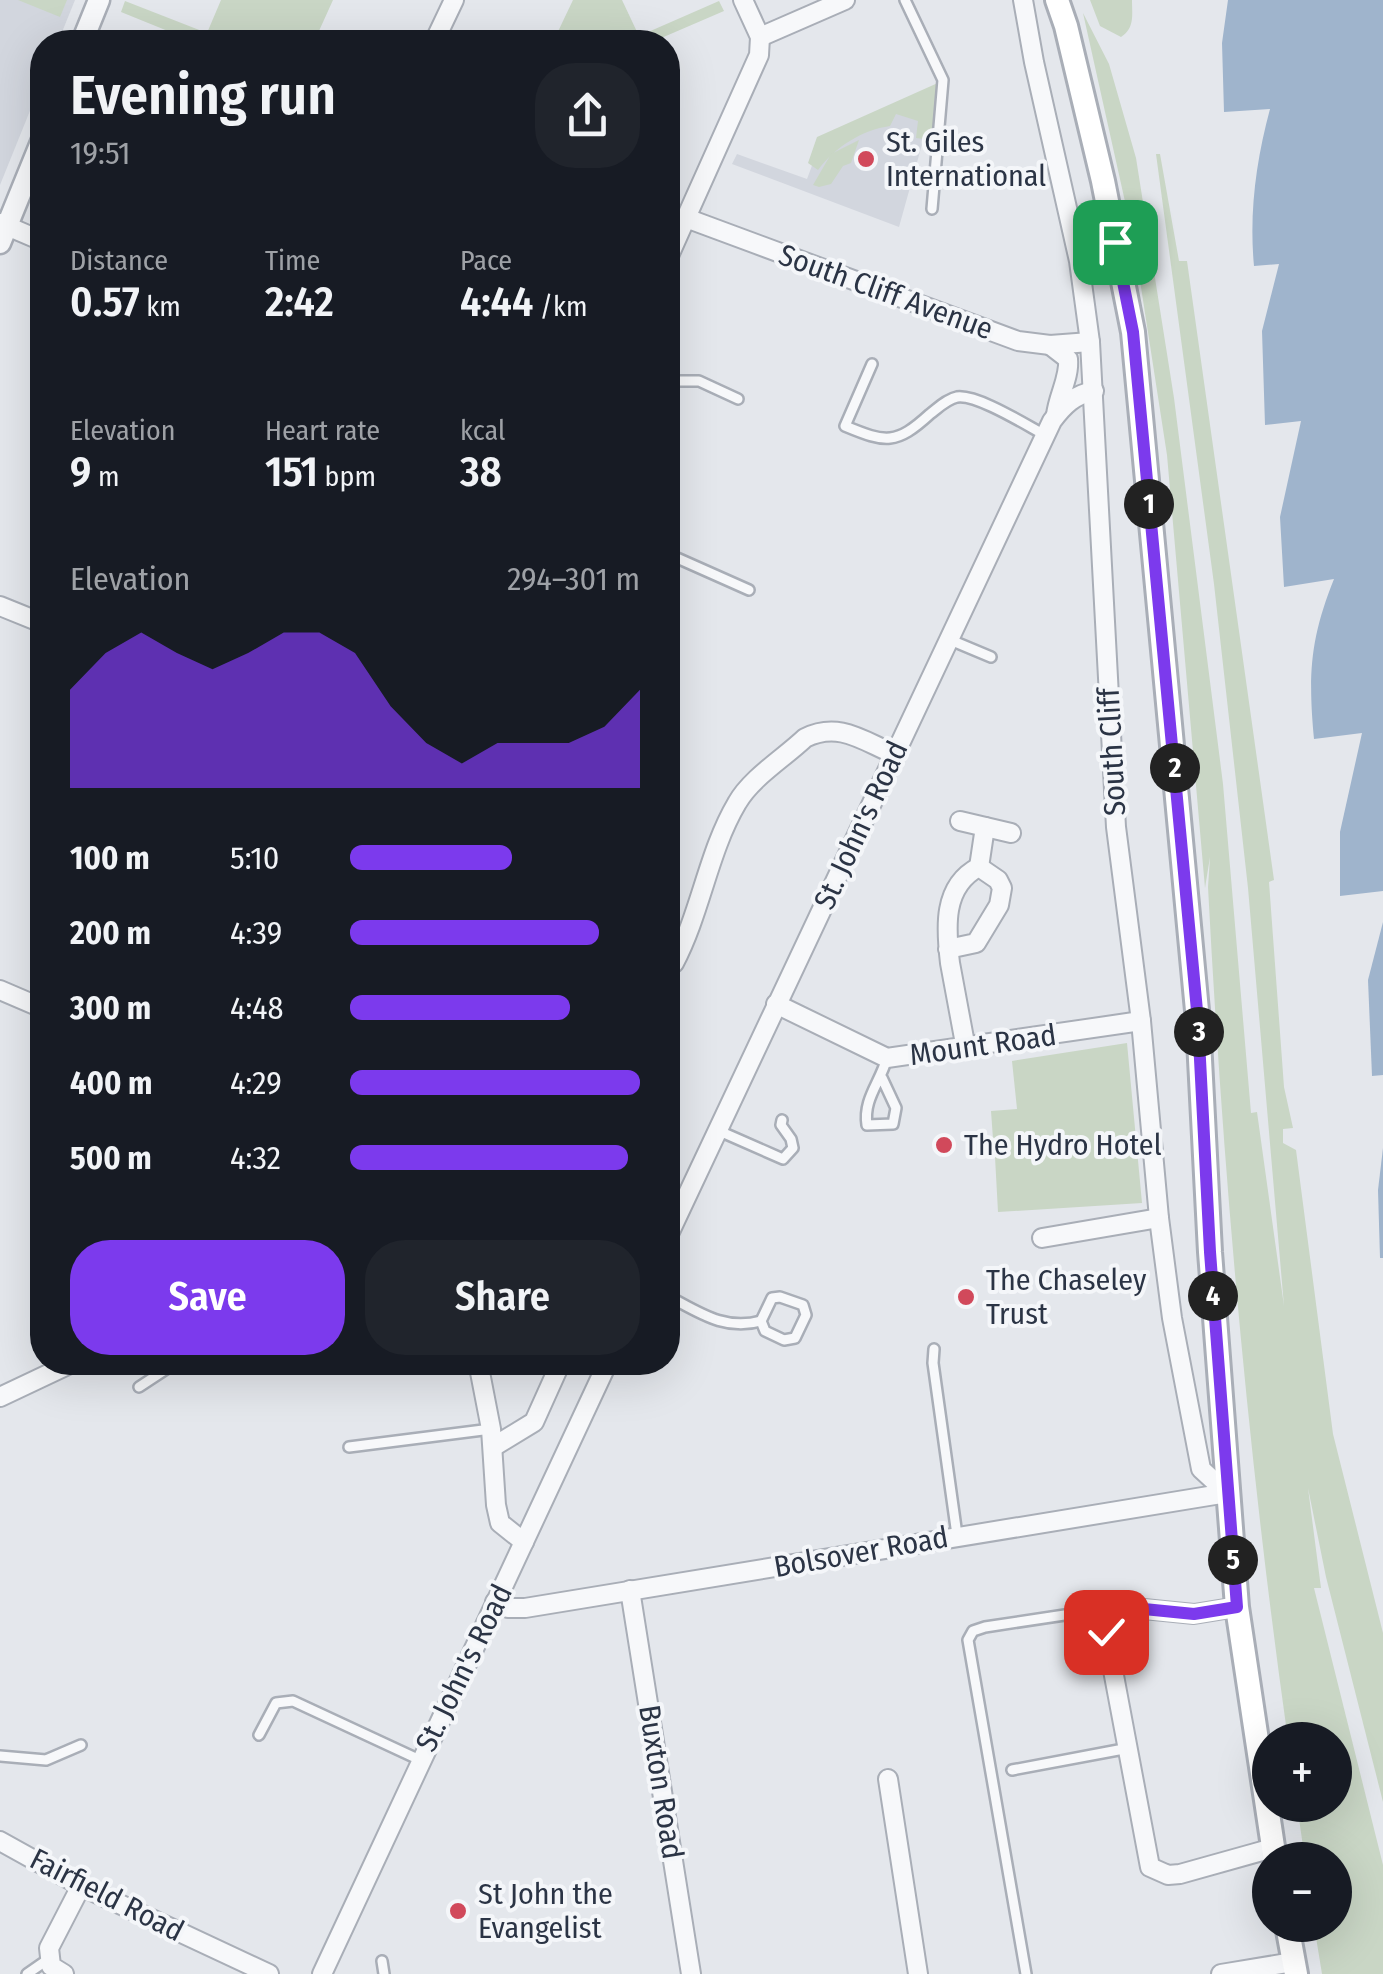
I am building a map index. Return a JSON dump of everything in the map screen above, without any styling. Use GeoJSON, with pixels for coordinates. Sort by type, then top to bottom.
{"type":"FeatureCollection","features":[{"type":"Feature","properties":{"kind":"main road"},"geometry":{"type":"LineString","coordinates":[[1057,0],[1103,181],[1133,332],[1197,1002],[1210,1252],[1237,1607],[1272,1842]]}},
{"type":"Feature","properties":{"kind":"main road"},"geometry":{"type":"LineString","coordinates":[[1290,1942],[1294,1968]]}},
{"type":"Feature","properties":{"kind":"street"},"geometry":{"type":"LineString","coordinates":[[87,30],[100,0]]}},
{"type":"Feature","properties":{"kind":"street"},"geometry":{"type":"LineString","coordinates":[[440,30],[454,0]]}},
{"type":"Feature","properties":{"kind":"street"},"geometry":{"type":"LineString","coordinates":[[680,231],[753,72],[760,38],[743,0]]}},
{"type":"Feature","properties":{"kind":"street"},"geometry":{"type":"LineString","coordinates":[[760,38],[845,0]]}},
{"type":"Feature","properties":{"kind":"street","name":"South Cliff"},"geometry":{"type":"LineString","coordinates":[[1024,0],[1079,261],[1090,342],[1116,828],[1141,1022],[1159,1218],[1201,1469],[1227,1492]]}},
{"type":"Feature","properties":{"kind":"street"},"geometry":{"type":"LineString","coordinates":[[30,167],[2,231],[30,237]]}},
{"type":"Feature","properties":{"kind":"street","name":"South Cliff Avenue"},"geometry":{"type":"LineString","coordinates":[[686,218],[1018,341],[1050,345],[1090,342]]}},
{"type":"Feature","properties":{"kind":"street","name":"St. John's Road"},"geometry":{"type":"LineString","coordinates":[[1050,345],[1068,359],[1069,369],[1058,395],[1056,415]]}},
{"type":"Feature","properties":{"kind":"street","name":"St. John's Road"},"geometry":{"type":"LineString","coordinates":[[680,1210],[1046,434],[1056,415],[1082,393],[1094,391]]}},
{"type":"Feature","properties":{"kind":"street"},"geometry":{"type":"LineString","coordinates":[[0,606],[30,618]]}},
{"type":"Feature","properties":{"kind":"street"},"geometry":{"type":"LineString","coordinates":[[680,952],[743,794],[805,738],[817,732],[846,731],[894,754]]}},
{"type":"Feature","properties":{"kind":"street"},"geometry":{"type":"LineString","coordinates":[[960,821],[1011,833]]}},
{"type":"Feature","properties":{"kind":"street"},"geometry":{"type":"LineString","coordinates":[[966,1048],[948,949],[947,910],[964,880],[979,868],[986,827]]}},
{"type":"Feature","properties":{"kind":"street"},"geometry":{"type":"LineString","coordinates":[[948,949],[976,944],[1003,895],[998,880],[979,868]]}},
{"type":"Feature","properties":{"kind":"street"},"geometry":{"type":"LineString","coordinates":[[0,990],[30,1003]]}},
{"type":"Feature","properties":{"kind":"street","name":"Mount Road"},"geometry":{"type":"LineString","coordinates":[[776,1004],[887,1058],[1141,1022]]}},
{"type":"Feature","properties":{"kind":"street"},"geometry":{"type":"LineString","coordinates":[[1042,1238],[1159,1218]]}},
{"type":"Feature","properties":{"kind":"street"},"geometry":{"type":"LineString","coordinates":[[0,1396],[46,1375]]}},
{"type":"Feature","properties":{"kind":"street"},"geometry":{"type":"LineString","coordinates":[[480,1375],[492,1438],[500,1523],[524,1542]]}},
{"type":"Feature","properties":{"kind":"street"},"geometry":{"type":"LineString","coordinates":[[492,1438],[534,1422],[556,1375]]}},
{"type":"Feature","properties":{"kind":"street","name":"St. John's Road"},"geometry":{"type":"LineString","coordinates":[[322,1974],[602,1375]]}},
{"type":"Feature","properties":{"kind":"street","name":"Bolsover Road"},"geometry":{"type":"LineString","coordinates":[[495,1602],[508,1608],[525,1608],[1227,1492]]}},
{"type":"Feature","properties":{"kind":"street","name":"Buxton Road"},"geometry":{"type":"LineString","coordinates":[[630,1590],[691,1974]]}},
{"type":"Feature","properties":{"kind":"street"},"geometry":{"type":"LineString","coordinates":[[1237,1607],[1194,1614],[1134,1608],[1110,1617],[1106,1632],[1146,1858],[1158,1872],[1180,1874],[1252,1859]]}},
{"type":"Feature","properties":{"kind":"street"},"geometry":{"type":"LineString","coordinates":[[888,1779],[918,1974]]}},
{"type":"Feature","properties":{"kind":"street","name":"Fairfield Road"},"geometry":{"type":"LineString","coordinates":[[0,1841],[81,1886],[269,1974]]}},
{"type":"Feature","properties":{"kind":"street"},"geometry":{"type":"LineString","coordinates":[[64,1974],[51,1966],[49,1948],[81,1886]]}},
{"type":"Feature","properties":{"kind":"street"},"geometry":{"type":"LineString","coordinates":[[1221,1974],[1294,1968]]}},
{"type":"Feature","properties":{"kind":"lane"},"geometry":{"type":"LineString","coordinates":[[905,0],[943,80],[932,209]]}},
{"type":"Feature","properties":{"kind":"lane"},"geometry":{"type":"LineString","coordinates":[[872,364],[845,426],[882,440],[898,438],[956,397],[975,400],[1046,434]]}},
{"type":"Feature","properties":{"kind":"lane"},"geometry":{"type":"LineString","coordinates":[[680,381],[700,382],[738,399]]}},
{"type":"Feature","properties":{"kind":"lane"},"geometry":{"type":"LineString","coordinates":[[680,559],[749,590]]}},
{"type":"Feature","properties":{"kind":"lane"},"geometry":{"type":"LineString","coordinates":[[948,639],[991,658]]}},
{"type":"Feature","properties":{"kind":"lane"},"geometry":{"type":"LineString","coordinates":[[882,1078],[896,1108],[893,1124],[867,1125],[864,1110],[882,1078],[887,1058]]}},
{"type":"Feature","properties":{"kind":"lane"},"geometry":{"type":"LineString","coordinates":[[717,1130],[773,1158],[783,1159],[793,1148],[782,1120]]}},
{"type":"Feature","properties":{"kind":"lane"},"geometry":{"type":"LineString","coordinates":[[772,1298],[802,1305],[806,1315],[795,1338],[784,1340],[765,1331],[762,1321],[772,1298]]}},
{"type":"Feature","properties":{"kind":"lane"},"geometry":{"type":"LineString","coordinates":[[680,1302],[723,1324],[762,1321]]}},
{"type":"Feature","properties":{"kind":"lane"},"geometry":{"type":"LineString","coordinates":[[934,1348],[956,1536]]}},
{"type":"Feature","properties":{"kind":"lane"},"geometry":{"type":"LineString","coordinates":[[139,1387],[157,1375]]}},
{"type":"Feature","properties":{"kind":"lane"},"geometry":{"type":"LineString","coordinates":[[349,1447],[492,1438]]}},
{"type":"Feature","properties":{"kind":"lane"},"geometry":{"type":"LineString","coordinates":[[1026,1974],[968,1640],[973,1631],[985,1627],[1091,1611],[1110,1617]]}},
{"type":"Feature","properties":{"kind":"lane"},"geometry":{"type":"LineString","coordinates":[[259,1736],[271,1708],[283,1700],[420,1760]]}},
{"type":"Feature","properties":{"kind":"lane"},"geometry":{"type":"LineString","coordinates":[[0,1756],[46,1760],[81,1745]]}},
{"type":"Feature","properties":{"kind":"lane"},"geometry":{"type":"LineString","coordinates":[[1012,1770],[1129,1748]]}},
{"type":"Feature","properties":{"kind":"lane"},"geometry":{"type":"LineString","coordinates":[[27,1974],[50,1958]]}},
{"type":"Feature","properties":{"kind":"lane"},"geometry":{"type":"LineString","coordinates":[[382,1960],[384,1974]]}},
{"type":"Feature","properties":{"kind":"shaded area"},"geometry":{"type":"Polygon","coordinates":[[[0,0],[75,0],[63,30],[30,30],[30,111],[0,185],[0,0]]]}},
{"type":"Feature","properties":{"kind":"shaded area","name":"St. Giles International"},"geometry":{"type":"Polygon","coordinates":[[[933,89],[931,112],[899,227],[732,164],[737,154],[807,179],[823,136],[933,89]]]}},
{"type":"Feature","properties":{"kind":"green space"},"geometry":{"type":"Polygon","coordinates":[[[18,0],[67,0],[60,17],[18,0]]]}},
{"type":"Feature","properties":{"kind":"green space"},"geometry":{"type":"Polygon","coordinates":[[[221,0],[333,0],[319,30],[208,30],[221,0]]]}},
{"type":"Feature","properties":{"kind":"green space"},"geometry":{"type":"Polygon","coordinates":[[[573,0],[622,0],[636,30],[559,30],[573,0]]]}},
{"type":"Feature","properties":{"kind":"green space"},"geometry":{"type":"Polygon","coordinates":[[[1090,0],[1132,0],[1129,30],[1121,37],[1100,26],[1090,0]]]}},
{"type":"Feature","properties":{"kind":"green space"},"geometry":{"type":"Polygon","coordinates":[[[125,1],[199,30],[165,30],[121,12],[125,1]]]}},
{"type":"Feature","properties":{"kind":"green space"},"geometry":{"type":"Polygon","coordinates":[[[719,1],[724,11],[680,30],[653,30],[719,1]]]}},
{"type":"Feature","properties":{"kind":"green space"},"geometry":{"type":"Polygon","coordinates":[[[1083,13],[1109,64],[1136,158],[1174,398],[1223,784],[1251,1113],[1257,1112],[1284,1306],[1248,888],[1214,584],[1156,154],[1160,154],[1179,261],[1187,261],[1274,880],[1269,882],[1284,1087],[1293,1128],[1283,1129],[1283,1143],[1296,1150],[1333,1434],[1383,1633],[1383,1802],[1326,1577],[1308,1488],[1321,1588],[1314,1588],[1347,1722],[1286,1722],[1261,1527],[1229,1208],[1208,887],[1210,857],[1205,888],[1167,455],[1134,242],[1083,13]]]}},
{"type":"Feature","properties":{"kind":"green space"},"geometry":{"type":"Polygon","coordinates":[[[940,82],[932,140],[916,138],[918,121],[896,114],[890,126],[850,141],[818,170],[808,163],[817,137],[940,82]]]}},
{"type":"Feature","properties":{"kind":"green space"},"geometry":{"type":"Polygon","coordinates":[[[859,140],[851,163],[843,166],[831,184],[813,185],[831,154],[859,140]]]}},
{"type":"Feature","properties":{"kind":"green space"},"geometry":{"type":"Polygon","coordinates":[[[1127,1043],[1142,1203],[998,1212],[995,1157],[1001,1149],[993,1139],[991,1111],[1017,1109],[1012,1061],[1127,1043]]]}},
{"type":"Feature","properties":{"kind":"green space"},"geometry":{"type":"Polygon","coordinates":[[[1352,1741],[1383,1865],[1383,1974],[1322,1974],[1317,1942],[1352,1942],[1352,1842],[1302,1842],[1299,1822],[1352,1822],[1352,1741]]]}},
{"type":"Feature","properties":{"kind":"water"},"geometry":{"type":"Polygon","coordinates":[[[1228,0],[1383,0],[1383,891],[1340,896],[1340,832],[1362,733],[1314,739],[1313,658],[1334,579],[1284,587],[1280,517],[1301,421],[1265,425],[1262,331],[1279,264],[1254,266],[1252,226],[1257,168],[1270,109],[1224,112],[1222,43],[1228,0]]]}},
{"type":"Feature","properties":{"kind":"water"},"geometry":{"type":"Polygon","coordinates":[[[1383,922],[1383,1075],[1372,1076],[1368,980],[1383,922]]]}},
{"type":"Feature","properties":{"kind":"water"},"geometry":{"type":"Polygon","coordinates":[[[1383,1148],[1383,1258],[1380,1258],[1378,1190],[1383,1148]]]}},
{"type":"Feature","properties":{"kind":"place","name":"St. Giles International"},"geometry":{"type":"Point","coordinates":[866,159]}},
{"type":"Feature","properties":{"kind":"place","name":"The Hydro Hotel"},"geometry":{"type":"Point","coordinates":[944,1145]}},
{"type":"Feature","properties":{"kind":"place","name":"The Chaseley Trust"},"geometry":{"type":"Point","coordinates":[966,1297]}},
{"type":"Feature","properties":{"kind":"place","name":"St John the Evangelist"},"geometry":{"type":"Point","coordinates":[458,1911]}},
{"type":"Feature","properties":{"kind":"route"},"geometry":{"type":"LineString","coordinates":[[1106,1632],[1110,1617],[1134,1608],[1194,1614],[1237,1607],[1187,888],[1133,332],[1115,242]]}}]}
